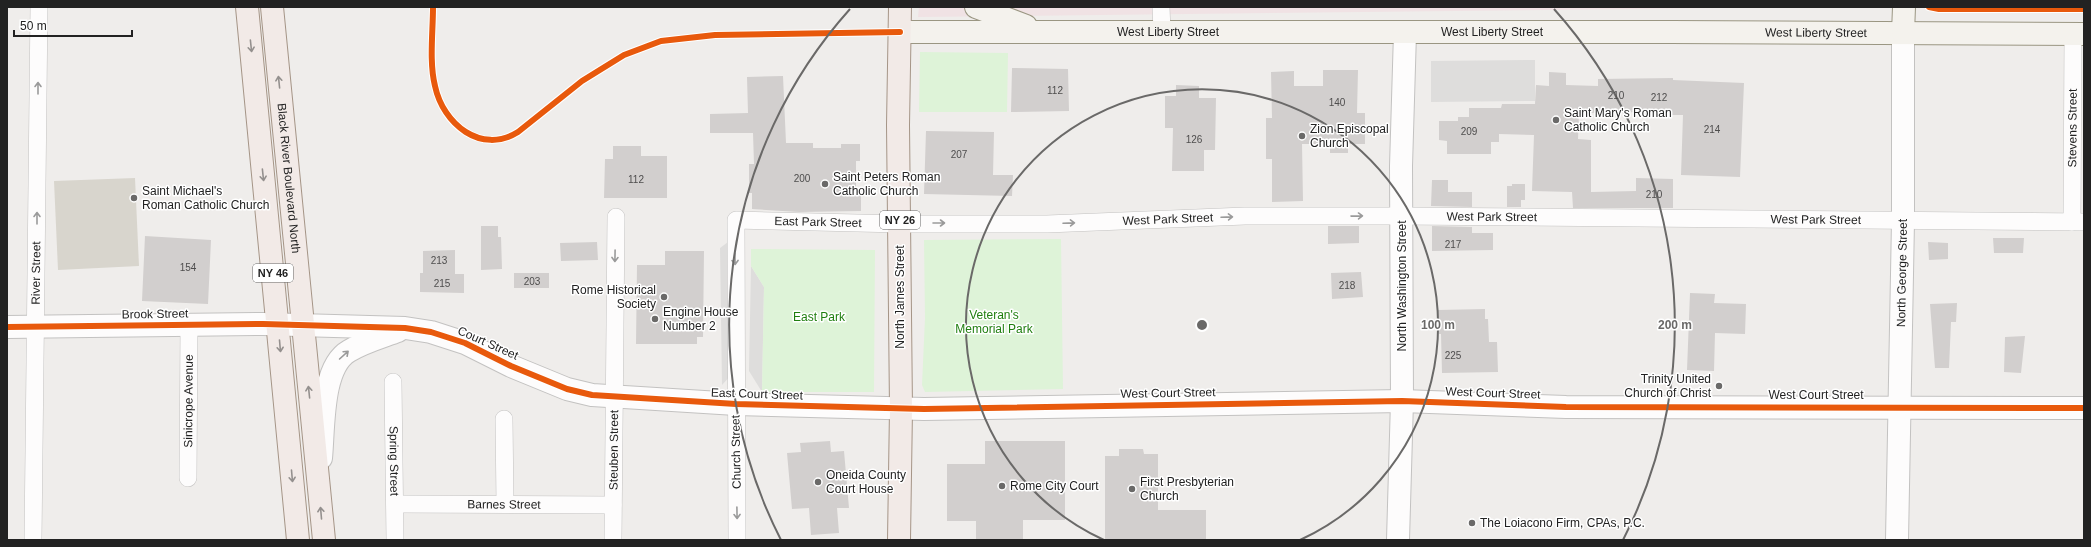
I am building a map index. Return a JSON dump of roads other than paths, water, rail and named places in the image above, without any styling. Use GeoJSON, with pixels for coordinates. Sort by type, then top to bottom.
{"type":"FeatureCollection","features":[{"type":"Feature","properties":{"kind":"main road","name":"Black River Boulevard North"},"geometry":{"type":"LineString","coordinates":[[247,7],[298,540]]}},
{"type":"Feature","properties":{"kind":"main road","name":"Black River Boulevard North"},"geometry":{"type":"LineString","coordinates":[[272,7],[324,540]]}},
{"type":"Feature","properties":{"kind":"main road","name":"North James Street"},"geometry":{"type":"LineString","coordinates":[[899,540],[901,409],[898,125],[900,7]]}},
{"type":"Feature","properties":{"kind":"main road"},"geometry":{"type":"LineString","coordinates":[[976,7],[1039,31]]}},
{"type":"Feature","properties":{"kind":"main road","name":"North George Street"},"geometry":{"type":"LineString","coordinates":[[1903,33],[1904,7]]}},
{"type":"Feature","properties":{"kind":"main road","name":"West Liberty Street"},"geometry":{"type":"LineString","coordinates":[[900,32],[1162,31],[1405,33],[2078,34]]}},
{"type":"Feature","properties":{"kind":"street","name":"River Street"},"geometry":{"type":"LineString","coordinates":[[33,540],[39,7]]}},
{"type":"Feature","properties":{"kind":"street"},"geometry":{"type":"LineString","coordinates":[[1161,7],[1162,31]]}},
{"type":"Feature","properties":{"kind":"street","name":"North Washington Street"},"geometry":{"type":"LineString","coordinates":[[1398,540],[1402,401],[1401,166],[1405,33]]}},
{"type":"Feature","properties":{"kind":"street","name":"North George Street"},"geometry":{"type":"LineString","coordinates":[[1897,540],[1903,221],[1903,33]]}},
{"type":"Feature","properties":{"kind":"street","name":"Stevens Street"},"geometry":{"type":"LineString","coordinates":[[2078,34],[2078,222]]}},
{"type":"Feature","properties":{"kind":"street","name":"West Park Street"},"geometry":{"type":"LineString","coordinates":[[900,224],[1047,224],[1245,216],[1903,221],[2029,220],[2078,222]]}},
{"type":"Feature","properties":{"kind":"street","name":"Steuben Street"},"geometry":{"type":"LineString","coordinates":[[613,540],[613,398],[616,217]]}},
{"type":"Feature","properties":{"kind":"street","name":"East Park Street"},"geometry":{"type":"LineString","coordinates":[[736,220],[900,224]]}},
{"type":"Feature","properties":{"kind":"street","name":"Church Street"},"geometry":{"type":"LineString","coordinates":[[736,220],[737,540]]}},
{"type":"Feature","properties":{"kind":"street","name":"Sinicrope Avenue"},"geometry":{"type":"LineString","coordinates":[[188,478],[189,325]]}},
{"type":"Feature","properties":{"kind":"street","name":"Brook Street"},"geometry":{"type":"LineString","coordinates":[[7,327],[302,325]]}},
{"type":"Feature","properties":{"kind":"street","name":"Court Street"},"geometry":{"type":"LineString","coordinates":[[302,325],[405,328],[432,332],[465,343],[511,366],[567,389],[613,398]]}},
{"type":"Feature","properties":{"kind":"street"},"geometry":{"type":"LineString","coordinates":[[319,487],[328,380],[336,363],[348,351],[405,328]]}},
{"type":"Feature","properties":{"kind":"street","name":"Spring Street"},"geometry":{"type":"LineString","coordinates":[[393,382],[395,540]]}},
{"type":"Feature","properties":{"kind":"street","name":"East Court Street"},"geometry":{"type":"LineString","coordinates":[[613,398],[736,404],[901,409]]}},
{"type":"Feature","properties":{"kind":"street","name":"West Court Street"},"geometry":{"type":"LineString","coordinates":[[901,409],[1402,401],[1566,407],[1899,406],[2084,408]]}},
{"type":"Feature","properties":{"kind":"street"},"geometry":{"type":"LineString","coordinates":[[504,419],[505,504]]}},
{"type":"Feature","properties":{"kind":"street","name":"Barnes Street"},"geometry":{"type":"LineString","coordinates":[[395,504],[613,505]]}},
{"type":"Feature","properties":{"kind":"place","name":"Saint Mary's Roman Catholic Church"},"geometry":{"type":"Point","coordinates":[1556,120]}},
{"type":"Feature","properties":{"kind":"place","name":"Zion Episcopal Church"},"geometry":{"type":"Point","coordinates":[1302,136]}},
{"type":"Feature","properties":{"kind":"place","name":"Saint Peters Roman Catholic Church"},"geometry":{"type":"Point","coordinates":[825,184]}},
{"type":"Feature","properties":{"kind":"place","name":"Saint Michael's Roman Catholic Church"},"geometry":{"type":"Point","coordinates":[134,198]}},
{"type":"Feature","properties":{"kind":"place","name":"Rome Historical Society"},"geometry":{"type":"Point","coordinates":[664,297]}},
{"type":"Feature","properties":{"kind":"place","name":"Engine House Number 2"},"geometry":{"type":"Point","coordinates":[655,319]}},
{"type":"Feature","properties":{"kind":"place","name":"Trinity United Church of Christ"},"geometry":{"type":"Point","coordinates":[1719,386]}},
{"type":"Feature","properties":{"kind":"place","name":"Oneida County Court House"},"geometry":{"type":"Point","coordinates":[818,482]}},
{"type":"Feature","properties":{"kind":"place","name":"Rome City Court"},"geometry":{"type":"Point","coordinates":[1002,486]}},
{"type":"Feature","properties":{"kind":"place","name":"First Presbyterian Church"},"geometry":{"type":"Point","coordinates":[1132,489]}},
{"type":"Feature","properties":{"kind":"place","name":"The Loiacono Firm, CPAs, P.C."},"geometry":{"type":"Point","coordinates":[1472,523]}},
{"type":"Feature","properties":{"kind":"park label","name":"East Park"},"geometry":{"type":"Point","coordinates":[819,317]}},
{"type":"Feature","properties":{"kind":"park label","name":"Veteran's Memorial Park"},"geometry":{"type":"Point","coordinates":[994,322]}}]}
